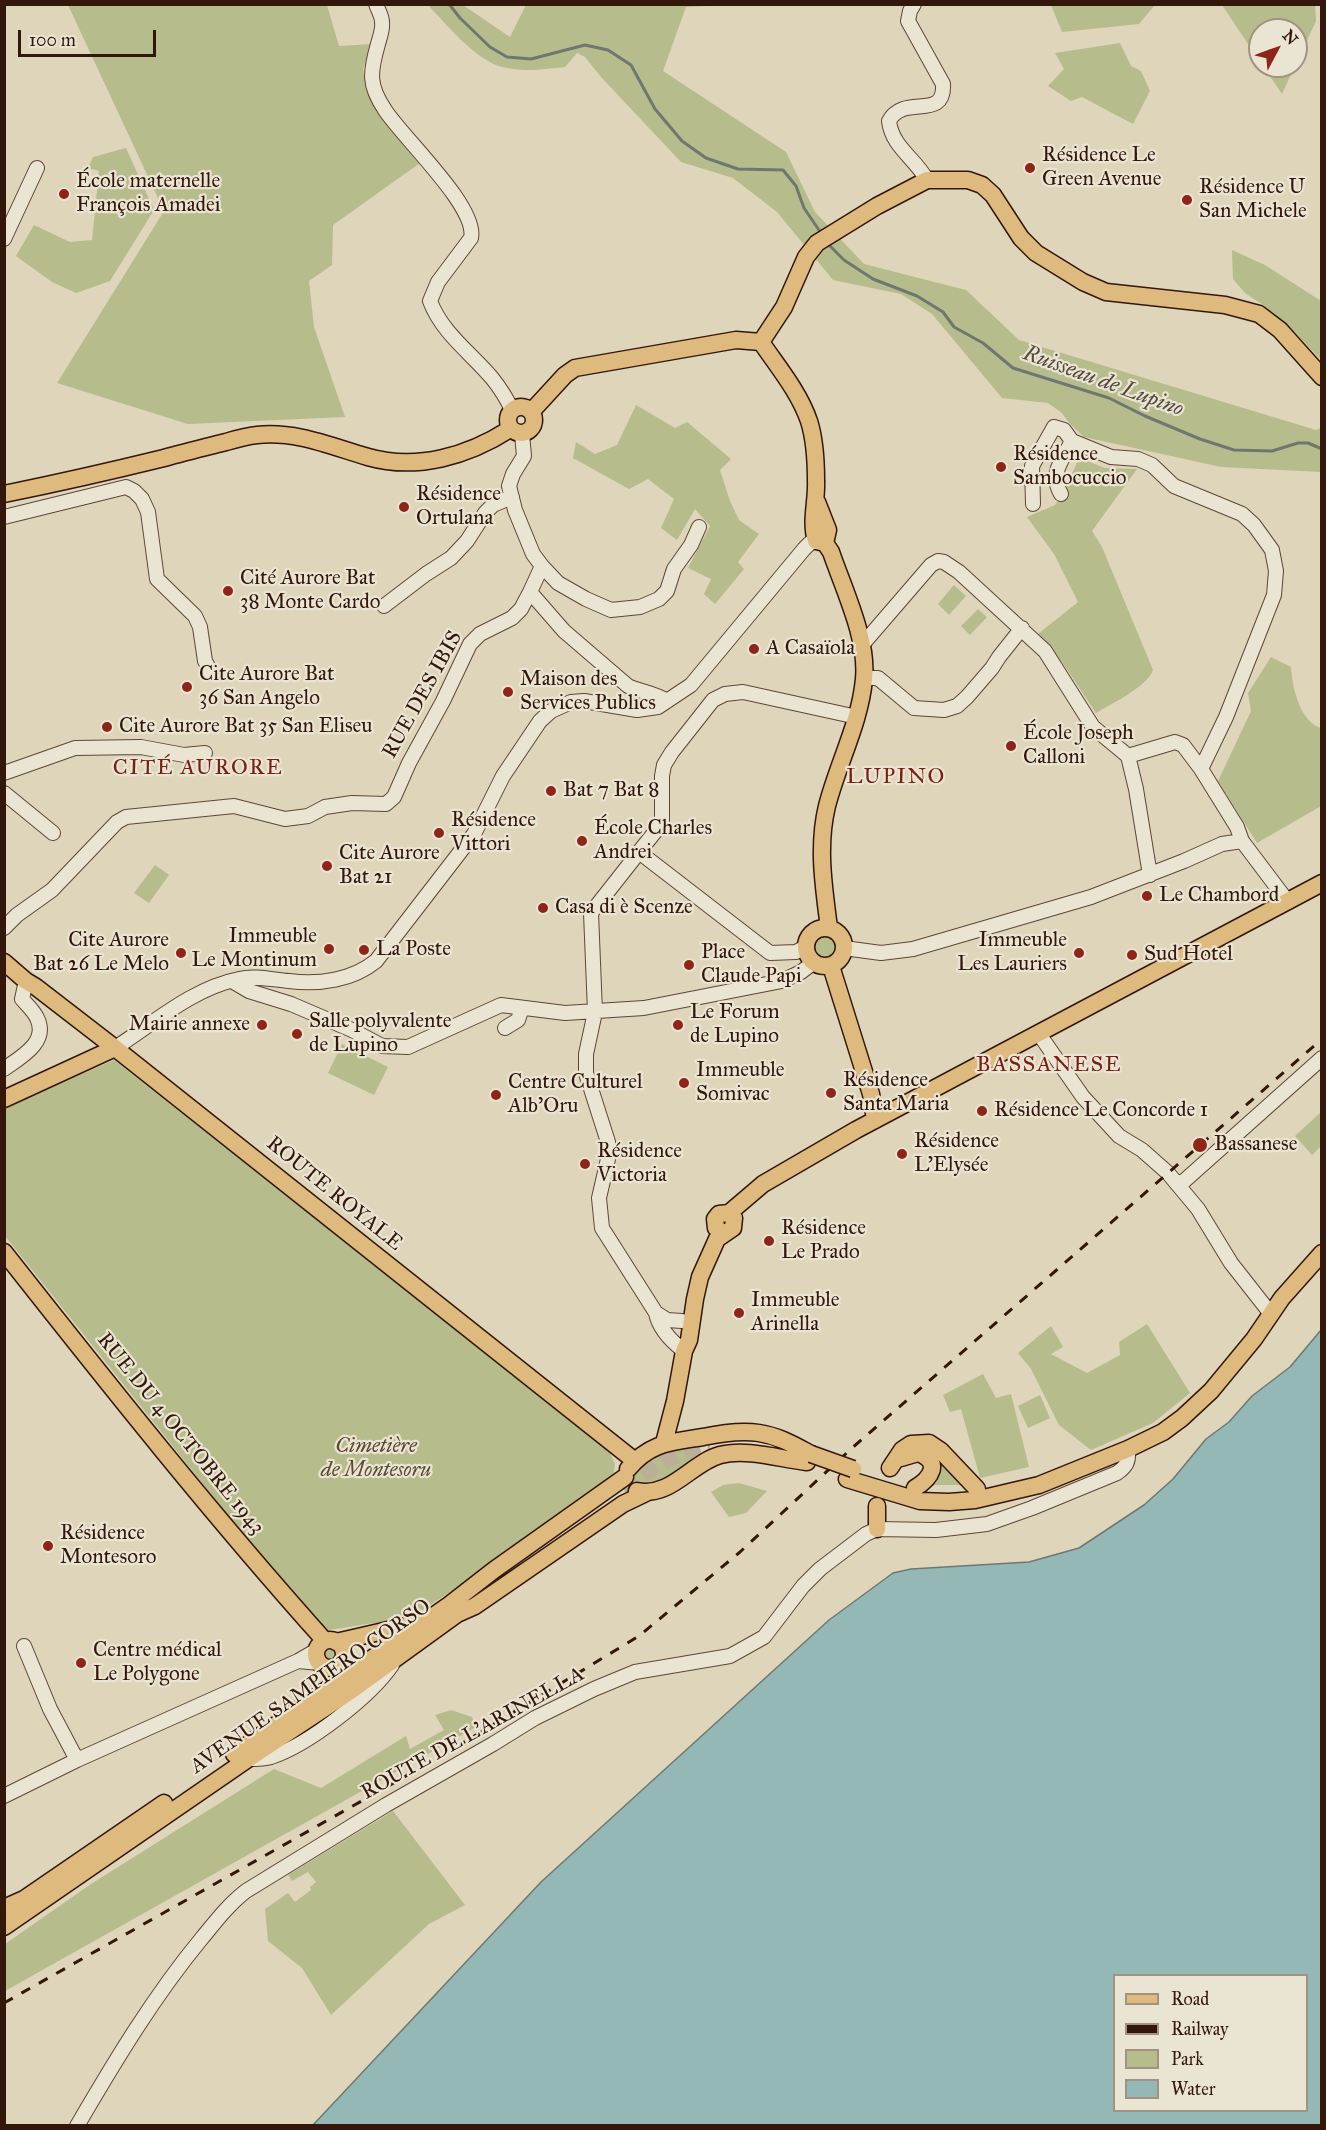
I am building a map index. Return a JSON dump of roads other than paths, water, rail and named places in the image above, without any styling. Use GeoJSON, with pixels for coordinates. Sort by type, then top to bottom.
{"type":"FeatureCollection","features":[{"type":"Feature","properties":{"kind":"main road"},"geometry":{"type":"LineString","coordinates":[[761,342],[784,308],[806,257],[817,243],[877,206],[927,180],[968,180],[982,185],[993,195],[1021,237],[1036,253],[1083,282],[1106,292],[1226,305],[1260,314],[1280,330],[1322,377]]}},
{"type":"Feature","properties":{"kind":"main road"},"geometry":{"type":"LineString","coordinates":[[531,412],[565,375],[575,368],[736,340],[761,342]]}},
{"type":"Feature","properties":{"kind":"main road"},"geometry":{"type":"LineString","coordinates":[[761,342],[794,391],[810,423],[816,456],[813,531],[831,552],[862,645],[864,678],[857,717],[827,807],[823,831],[822,878],[829,928]]}},
{"type":"Feature","properties":{"kind":"main road"},"geometry":{"type":"LineString","coordinates":[[4,494],[110,471],[255,435],[293,435],[370,458],[399,462],[429,462],[465,452],[516,431],[526,432],[534,422],[531,412],[522,407],[512,410],[508,419],[516,431]]}},
{"type":"Feature","properties":{"kind":"main road"},"geometry":{"type":"LineString","coordinates":[[720,1231],[714,1222],[717,1216],[722,1212],[729,1213],[769,1180],[875,1120],[1322,883]]}},
{"type":"Feature","properties":{"kind":"main road"},"geometry":{"type":"LineString","coordinates":[[829,928],[840,935],[844,948],[841,959],[825,967],[813,963],[805,947],[806,941],[813,932],[829,928]]}},
{"type":"Feature","properties":{"kind":"main road","name":"ROUTE ROYALE"},"geometry":{"type":"LineString","coordinates":[[4,962],[635,1461]]}},
{"type":"Feature","properties":{"kind":"main road"},"geometry":{"type":"LineString","coordinates":[[831,966],[871,1094],[875,1120]]}},
{"type":"Feature","properties":{"kind":"main road"},"geometry":{"type":"LineString","coordinates":[[86,1062],[92,1044],[91,1029]]}},
{"type":"Feature","properties":{"kind":"main road"},"geometry":{"type":"LineString","coordinates":[[4,1099],[115,1048]]}},
{"type":"Feature","properties":{"kind":"main road"},"geometry":{"type":"LineString","coordinates":[[871,1094],[892,1111]]}},
{"type":"Feature","properties":{"kind":"main road"},"geometry":{"type":"LineString","coordinates":[[664,1443],[675,1401],[684,1351],[689,1340],[700,1277],[720,1231]]}},
{"type":"Feature","properties":{"kind":"main road"},"geometry":{"type":"LineString","coordinates":[[684,1351],[680,1338],[672,1325],[695,1265],[720,1231]]}},
{"type":"Feature","properties":{"kind":"main road","name":"RUE DU 4 OCTOBRE 1943"},"geometry":{"type":"LineString","coordinates":[[4,1252],[262,1570],[328,1658]]}},
{"type":"Feature","properties":{"kind":"main road"},"geometry":{"type":"LineString","coordinates":[[675,1401],[682,1426],[701,1448],[704,1457],[707,1452],[733,1441],[765,1443],[920,1501],[975,1500],[1019,1490],[1086,1467],[1163,1432],[1197,1404],[1232,1367],[1299,1278],[1322,1253]]}},
{"type":"Feature","properties":{"kind":"main road"},"geometry":{"type":"LineString","coordinates":[[648,1492],[633,1490],[625,1486],[629,1468],[635,1461],[664,1443],[677,1440],[724,1433],[760,1433],[783,1439],[809,1458]]}},
{"type":"Feature","properties":{"kind":"main road"},"geometry":{"type":"LineString","coordinates":[[915,1488],[927,1480],[930,1475],[932,1467],[926,1457],[918,1453],[912,1454],[891,1466],[902,1450],[911,1444],[929,1443],[941,1451],[977,1489]]}},
{"type":"Feature","properties":{"kind":"main road","name":"AVENUE SAMPIERO CORSO"},"geometry":{"type":"LineString","coordinates":[[4,1908],[44,1886],[328,1658],[453,1610],[475,1606],[622,1504],[687,1476],[707,1452]]}},
{"type":"Feature","properties":{"kind":"main road"},"geometry":{"type":"LineString","coordinates":[[850,1474],[915,1488],[949,1492],[977,1489],[1086,1467]]}},
{"type":"Feature","properties":{"kind":"main road","name":"AVENUE SAMPIERO CORSO"},"geometry":{"type":"LineString","coordinates":[[4,1927],[335,1702],[396,1658],[453,1610],[494,1570],[625,1486]]}},
{"type":"Feature","properties":{"kind":"main road"},"geometry":{"type":"LineString","coordinates":[[877,1506],[877,1529]]}},
{"type":"Feature","properties":{"kind":"main road"},"geometry":{"type":"LineString","coordinates":[[328,1658],[422,1623]]}},
{"type":"Feature","properties":{"kind":"main road"},"geometry":{"type":"LineString","coordinates":[[4,1933],[30,1915],[38,1906]]}},
{"type":"Feature","properties":{"kind":"street"},"geometry":{"type":"LineString","coordinates":[[376,4],[383,25],[371,69],[376,95],[385,111],[453,195],[470,221],[472,230],[471,238],[438,282],[430,301],[433,311],[453,338],[493,379],[512,410]]}},
{"type":"Feature","properties":{"kind":"street"},"geometry":{"type":"LineString","coordinates":[[915,4],[910,11],[908,21],[943,84],[944,93],[940,101],[931,106],[903,108],[897,111],[889,121],[890,133],[899,147],[922,170],[927,180]]}},
{"type":"Feature","properties":{"kind":"street"},"geometry":{"type":"LineString","coordinates":[[4,238],[37,168]]}},
{"type":"Feature","properties":{"kind":"street"},"geometry":{"type":"LineString","coordinates":[[1033,504],[1032,466],[1054,427],[1064,430],[1072,441],[1111,457],[1138,459],[1152,465],[1174,486],[1242,514],[1254,525],[1272,550],[1276,571],[1274,595],[1226,717],[1201,769]]}},
{"type":"Feature","properties":{"kind":"street"},"geometry":{"type":"LineString","coordinates":[[516,431],[524,456],[509,486],[514,510],[533,554],[542,566],[558,583],[586,599],[611,610],[640,607],[658,599],[667,591],[675,569],[691,545],[699,527]]}},
{"type":"Feature","properties":{"kind":"street"},"geometry":{"type":"LineString","coordinates":[[1061,494],[1056,485],[1055,474],[1072,441]]}},
{"type":"Feature","properties":{"kind":"street"},"geometry":{"type":"LineString","coordinates":[[4,517],[126,487],[135,491],[142,499],[147,512],[158,579],[195,616],[200,627],[205,661],[212,674]]}},
{"type":"Feature","properties":{"kind":"street"},"geometry":{"type":"LineString","coordinates":[[384,606],[451,558],[467,541],[484,513],[493,505],[512,497]]}},
{"type":"Feature","properties":{"kind":"street"},"geometry":{"type":"LineString","coordinates":[[115,1048],[189,999],[232,981],[259,977],[317,983],[366,970],[376,961],[474,834],[503,776],[540,721],[551,711],[577,701],[637,710],[658,707],[691,685],[804,549],[810,543],[821,542]]}},
{"type":"Feature","properties":{"kind":"street"},"geometry":{"type":"LineString","coordinates":[[862,645],[931,565],[938,561],[944,562],[959,572],[1022,628],[1050,658],[1093,727],[1128,756],[1136,789],[1150,875]]}},
{"type":"Feature","properties":{"kind":"street","name":"RUE DES IBIS"},"geometry":{"type":"LineString","coordinates":[[4,928],[17,915],[52,890],[117,822],[126,817],[234,806],[285,819],[308,816],[325,807],[352,803],[386,804],[394,798],[409,763],[470,645],[480,634],[512,618],[522,609],[542,566]]}},
{"type":"Feature","properties":{"kind":"street"},"geometry":{"type":"LineString","coordinates":[[530,592],[564,631],[628,686],[638,691],[658,695],[667,701]]}},
{"type":"Feature","properties":{"kind":"street"},"geometry":{"type":"LineString","coordinates":[[864,678],[878,678],[914,708],[944,710],[957,706],[967,698],[992,668],[1022,628]]}},
{"type":"Feature","properties":{"kind":"street"},"geometry":{"type":"LineString","coordinates":[[672,1325],[658,1323],[656,1313],[602,1228],[599,1198],[608,1159],[608,1142],[586,1074],[586,1054],[595,1012],[591,913],[662,824],[664,765],[713,700],[725,694],[743,692],[857,717]]}},
{"type":"Feature","properties":{"kind":"street"},"geometry":{"type":"LineString","coordinates":[[1128,756],[1175,742],[1183,745],[1238,827],[1242,841],[1288,902]]}},
{"type":"Feature","properties":{"kind":"street"},"geometry":{"type":"LineString","coordinates":[[4,773],[75,748],[141,747],[184,755],[205,753]]}},
{"type":"Feature","properties":{"kind":"street"},"geometry":{"type":"LineString","coordinates":[[4,793],[53,833]]}},
{"type":"Feature","properties":{"kind":"street"},"geometry":{"type":"LineString","coordinates":[[844,948],[881,953],[913,949],[1091,897],[1222,844],[1242,841]]}},
{"type":"Feature","properties":{"kind":"street"},"geometry":{"type":"LineString","coordinates":[[639,852],[770,953],[796,952],[805,947]]}},
{"type":"Feature","properties":{"kind":"street"},"geometry":{"type":"LineString","coordinates":[[232,981],[249,992],[291,1004],[389,1047],[408,1047],[501,1005],[565,1013],[644,1008],[782,981],[813,963]]}},
{"type":"Feature","properties":{"kind":"street"},"geometry":{"type":"LineString","coordinates":[[4,1068],[27,1052],[37,1041],[41,1030],[37,1017],[22,999],[26,981]]}},
{"type":"Feature","properties":{"kind":"street"},"geometry":{"type":"LineString","coordinates":[[505,1028],[518,1020],[522,1008]]}},
{"type":"Feature","properties":{"kind":"street"},"geometry":{"type":"LineString","coordinates":[[1039,1034],[1083,1097],[1119,1136],[1142,1150],[1176,1182],[1198,1209],[1231,1263],[1271,1314]]}},
{"type":"Feature","properties":{"kind":"street"},"geometry":{"type":"LineString","coordinates":[[1176,1182],[1183,1182],[1322,1058]]}},
{"type":"Feature","properties":{"kind":"street"},"geometry":{"type":"LineString","coordinates":[[877,1529],[936,1530],[987,1524],[1117,1473],[1126,1467],[1129,1459],[1128,1449]]}},
{"type":"Feature","properties":{"kind":"street","name":"ROUTE DE L'ARINELLA"},"geometry":{"type":"LineString","coordinates":[[77,2126],[154,2000],[177,1968],[227,1908],[246,1891],[386,1805],[535,1718],[594,1689],[635,1672],[730,1656],[764,1637],[812,1578],[861,1538],[877,1529]]}},
{"type":"Feature","properties":{"kind":"street"},"geometry":{"type":"LineString","coordinates":[[24,1646],[50,1709],[77,1760]]}},
{"type":"Feature","properties":{"kind":"street"},"geometry":{"type":"LineString","coordinates":[[4,1796],[77,1760],[298,1661],[328,1658]]}},
{"type":"Feature","properties":{"kind":"water"},"geometry":{"type":"Polygon","coordinates":[[[1321,1330],[1321,2125],[313,2125],[541,1882],[829,1620],[893,1573],[911,1569],[1029,1562],[1079,1548],[1144,1505],[1173,1479],[1206,1439],[1229,1422],[1252,1396],[1290,1367],[1321,1330]]]}},
{"type":"Feature","properties":{"kind":"waterway","name":"Ruisseau de Lupino"},"geometry":{"type":"LineString","coordinates":[[449,4],[490,47],[507,57],[531,59],[585,45],[608,50],[631,65],[655,109],[682,141],[706,158],[738,169],[783,170],[796,186],[804,208],[821,233]]}},
{"type":"Feature","properties":{"kind":"waterway","name":"Ruisseau de Lupino"},"geometry":{"type":"LineString","coordinates":[[828,244],[844,260],[873,279],[917,296],[943,312],[954,327],[983,343],[1013,368],[1109,398],[1200,439],[1234,450],[1272,451],[1298,443],[1308,443],[1322,449]]}},
{"type":"Feature","properties":{"kind":"tunnel"},"geometry":{"type":"LineString","coordinates":[[623,1489],[644,1473],[664,1462],[684,1452],[709,1444]]}},
{"type":"Feature","properties":{"kind":"railway"},"geometry":{"type":"LineString","coordinates":[[4,2003],[443,1755],[639,1636],[740,1552],[852,1448],[1322,1039]]}},
{"type":"Feature","properties":{"kind":"place","name":"Résidence Le Green Avenue"},"geometry":{"type":"Point","coordinates":[1030,168]}},
{"type":"Feature","properties":{"kind":"place","name":"École maternelle François Amadei"},"geometry":{"type":"Point","coordinates":[64,194]}},
{"type":"Feature","properties":{"kind":"place","name":"Résidence U San Michele"},"geometry":{"type":"Point","coordinates":[1187,200]}},
{"type":"Feature","properties":{"kind":"place","name":"Résidence Sambocuccio"},"geometry":{"type":"Point","coordinates":[1001,467]}},
{"type":"Feature","properties":{"kind":"place","name":"Résidence Ortulana"},"geometry":{"type":"Point","coordinates":[404,507]}},
{"type":"Feature","properties":{"kind":"place","name":"Cité Aurore Bat 38 Monte Cardo"},"geometry":{"type":"Point","coordinates":[228,591]}},
{"type":"Feature","properties":{"kind":"place","name":"A Casaïola"},"geometry":{"type":"Point","coordinates":[754,649]}},
{"type":"Feature","properties":{"kind":"place","name":"Cite Aurore Bat 36 San Angelo"},"geometry":{"type":"Point","coordinates":[187,687]}},
{"type":"Feature","properties":{"kind":"place","name":"Maison des Services Publics"},"geometry":{"type":"Point","coordinates":[508,692]}},
{"type":"Feature","properties":{"kind":"place","name":"Cite Aurore Bat 35 San Eliseu"},"geometry":{"type":"Point","coordinates":[107,727]}},
{"type":"Feature","properties":{"kind":"place","name":"École Joseph Calloni"},"geometry":{"type":"Point","coordinates":[1011,746]}},
{"type":"Feature","properties":{"kind":"place","name":"Bat 7 Bat 8"},"geometry":{"type":"Point","coordinates":[551,791]}},
{"type":"Feature","properties":{"kind":"place","name":"Résidence Vittori"},"geometry":{"type":"Point","coordinates":[439,833]}},
{"type":"Feature","properties":{"kind":"place","name":"École Charles Andrei"},"geometry":{"type":"Point","coordinates":[582,841]}},
{"type":"Feature","properties":{"kind":"place","name":"Cite Aurore Bat 21"},"geometry":{"type":"Point","coordinates":[327,866]}},
{"type":"Feature","properties":{"kind":"place","name":"Le Chambord"},"geometry":{"type":"Point","coordinates":[1147,896]}},
{"type":"Feature","properties":{"kind":"place","name":"Casa di è Scenze"},"geometry":{"type":"Point","coordinates":[543,908]}},
{"type":"Feature","properties":{"kind":"place","name":"Immeuble Le Montinum"},"geometry":{"type":"Point","coordinates":[329,949]}},
{"type":"Feature","properties":{"kind":"place","name":"La Poste"},"geometry":{"type":"Point","coordinates":[364,950]}},
{"type":"Feature","properties":{"kind":"place","name":"Cite Aurore Bat 26 Le Melo"},"geometry":{"type":"Point","coordinates":[181,953]}},
{"type":"Feature","properties":{"kind":"place","name":"Immeuble Les Lauriers"},"geometry":{"type":"Point","coordinates":[1079,953]}},
{"type":"Feature","properties":{"kind":"place","name":"Sud Hotel"},"geometry":{"type":"Point","coordinates":[1132,955]}},
{"type":"Feature","properties":{"kind":"place","name":"Place Claude Papi"},"geometry":{"type":"Point","coordinates":[689,965]}},
{"type":"Feature","properties":{"kind":"place","name":"Mairie annexe"},"geometry":{"type":"Point","coordinates":[262,1025]}},
{"type":"Feature","properties":{"kind":"place","name":"Le Forum de Lupino"},"geometry":{"type":"Point","coordinates":[678,1025]}},
{"type":"Feature","properties":{"kind":"place","name":"Salle polyvalente de Lupino"},"geometry":{"type":"Point","coordinates":[297,1034]}},
{"type":"Feature","properties":{"kind":"place","name":"Immeuble Somivac"},"geometry":{"type":"Point","coordinates":[684,1083]}},
{"type":"Feature","properties":{"kind":"place","name":"Résidence Santa Maria"},"geometry":{"type":"Point","coordinates":[831,1093]}},
{"type":"Feature","properties":{"kind":"place","name":"Centre Culturel Alb'Oru"},"geometry":{"type":"Point","coordinates":[496,1095]}},
{"type":"Feature","properties":{"kind":"place","name":"Résidence Le Concorde 1"},"geometry":{"type":"Point","coordinates":[982,1111]}},
{"type":"Feature","properties":{"kind":"place","name":"Bassanese"},"geometry":{"type":"Point","coordinates":[1200,1145]}},
{"type":"Feature","properties":{"kind":"place","name":"Résidence L'Elysée"},"geometry":{"type":"Point","coordinates":[902,1154]}},
{"type":"Feature","properties":{"kind":"place","name":"Résidence Victoria"},"geometry":{"type":"Point","coordinates":[585,1164]}},
{"type":"Feature","properties":{"kind":"place","name":"Résidence Le Prado"},"geometry":{"type":"Point","coordinates":[769,1241]}},
{"type":"Feature","properties":{"kind":"place","name":"Immeuble Arinella"},"geometry":{"type":"Point","coordinates":[739,1313]}},
{"type":"Feature","properties":{"kind":"place","name":"Résidence Montesoro"},"geometry":{"type":"Point","coordinates":[48,1546]}},
{"type":"Feature","properties":{"kind":"place","name":"Centre médical Le Polygone"},"geometry":{"type":"Point","coordinates":[81,1663]}},
{"type":"Feature","properties":{"kind":"district","name":"CITÉ AURORE"},"geometry":{"type":"Point","coordinates":[198,769]}},
{"type":"Feature","properties":{"kind":"district","name":"LUPINO"},"geometry":{"type":"Point","coordinates":[896,778]}},
{"type":"Feature","properties":{"kind":"district","name":"BASSANESE"},"geometry":{"type":"Point","coordinates":[1049,1066]}},
{"type":"Feature","properties":{"kind":"park label","name":"Cimetière de Montesoru"},"geometry":{"type":"Point","coordinates":[376,1459]}}]}
